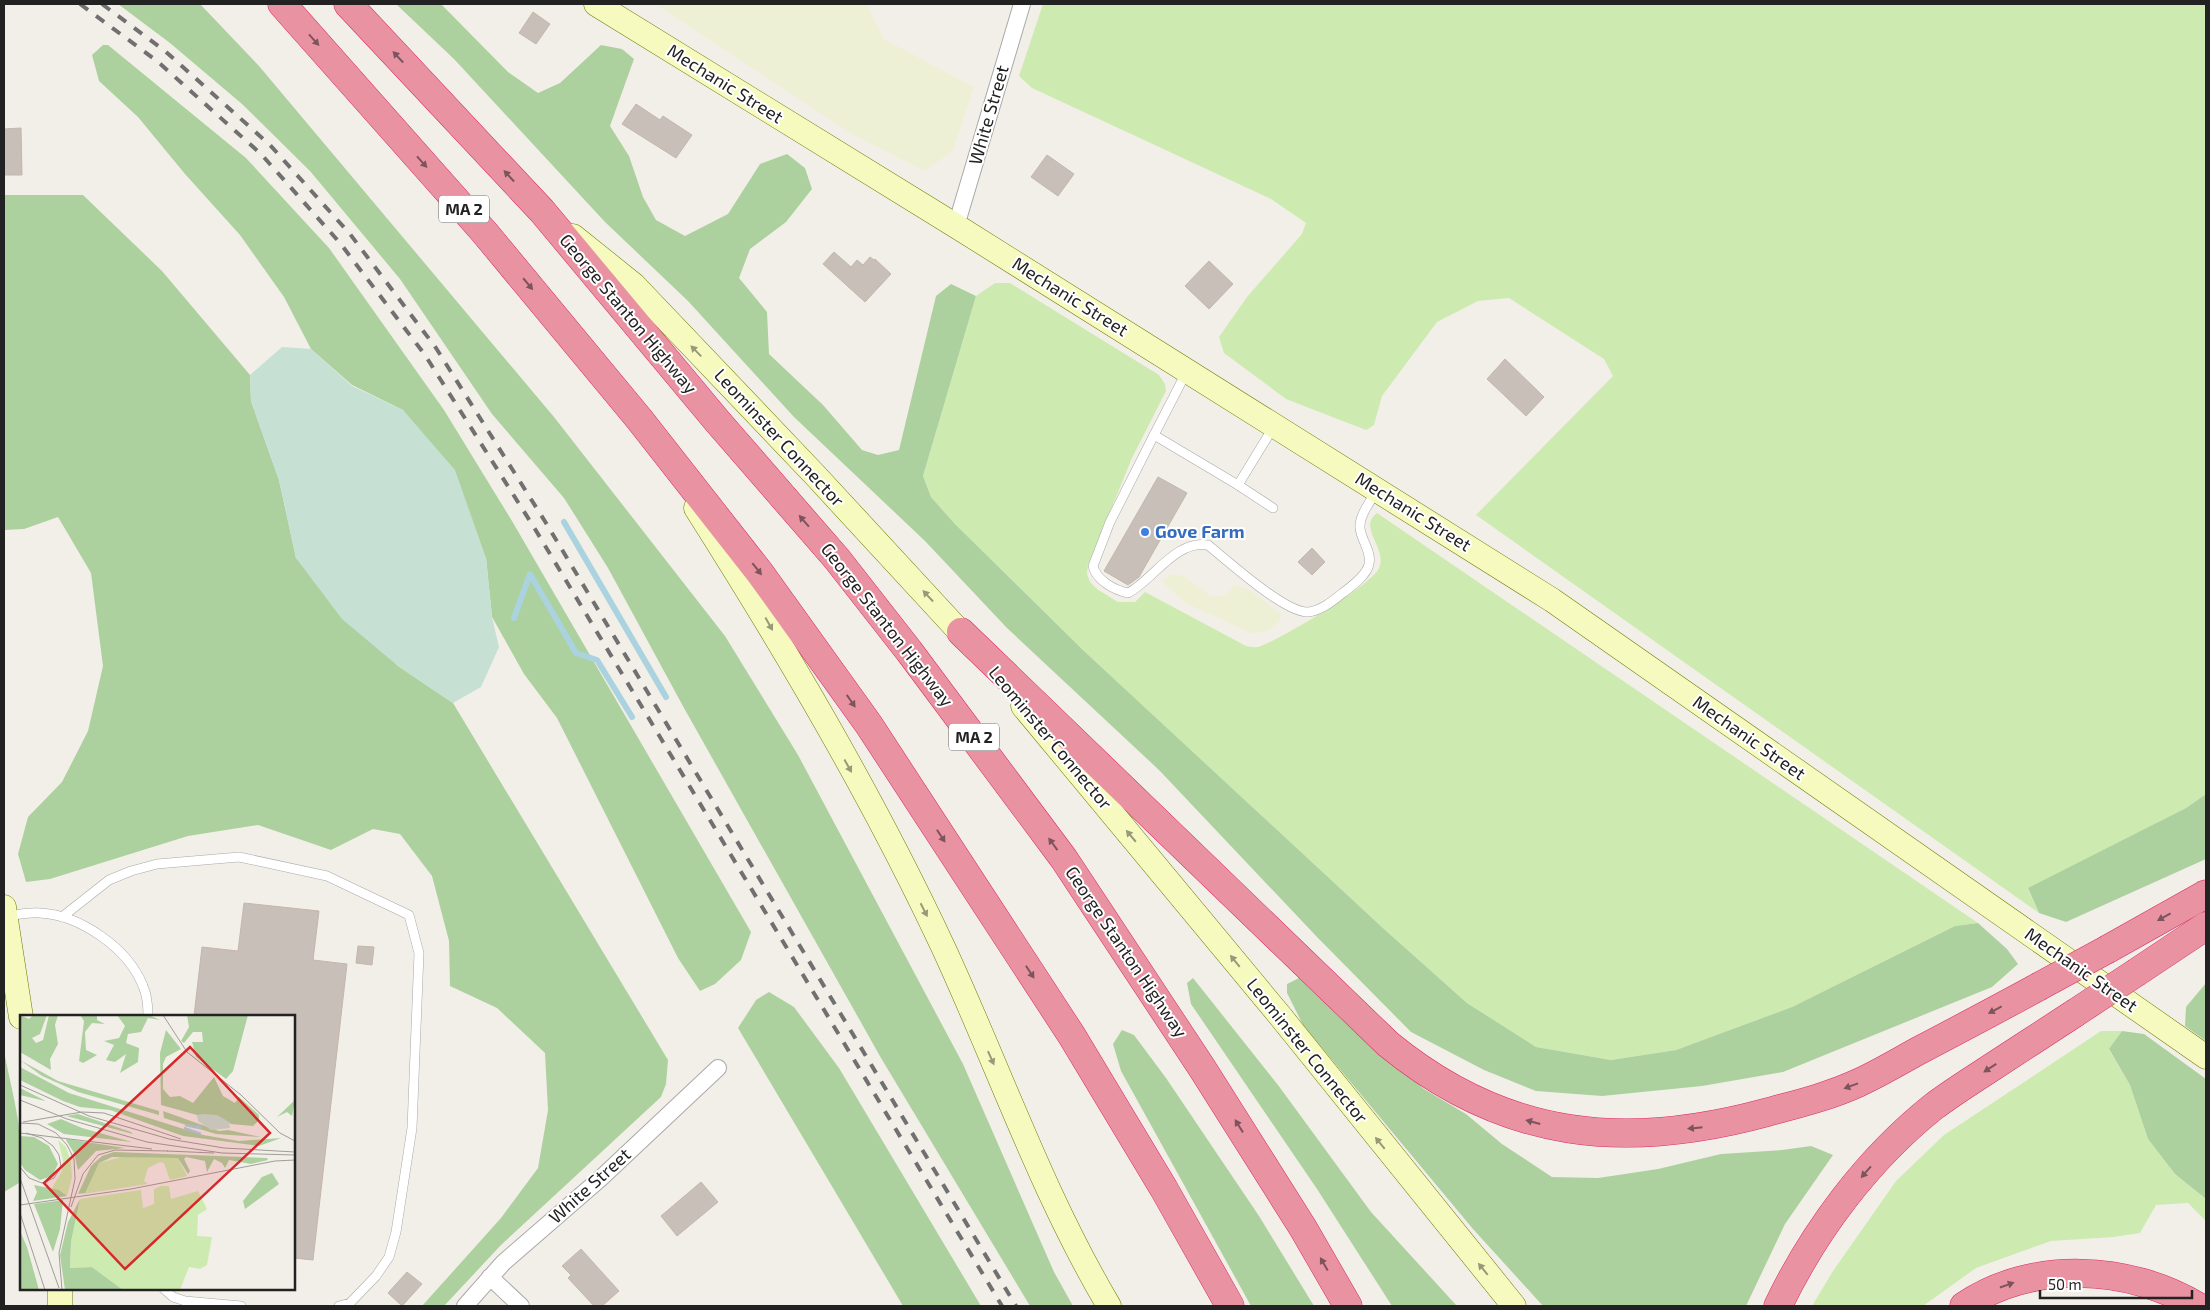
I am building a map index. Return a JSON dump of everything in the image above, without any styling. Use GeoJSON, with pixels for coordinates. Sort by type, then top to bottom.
{"type":"FeatureCollection","features":[{"type":"Feature","properties":{"kind":"highway","name":"MA 2"},"geometry":{"type":"LineString","coordinates":[[282,4],[485,233],[640,420],[760,573],[869,725],[1072,1036],[1164,1189],[1230,1306]]}},
{"type":"Feature","properties":{"kind":"highway","name":"George Stanton Highway"},"geometry":{"type":"LineString","coordinates":[[348,4],[542,211],[837,560],[1000,772],[1064,859],[1197,1060],[1303,1228],[1348,1306]]}},
{"type":"Feature","properties":{"kind":"highway"},"geometry":{"type":"LineString","coordinates":[[961,632],[1388,1044],[1428,1075],[1466,1097],[1518,1118],[1577,1130],[1633,1133],[1698,1128],[1744,1119],[1857,1084],[2038,988],[2206,894]]}},
{"type":"Feature","properties":{"kind":"highway"},"geometry":{"type":"LineString","coordinates":[[1778,1306],[1802,1260],[1829,1219],[1858,1182],[1894,1142],[1941,1101],[2206,926]]}},
{"type":"Feature","properties":{"kind":"highway"},"geometry":{"type":"LineString","coordinates":[[1964,1306],[1983,1295],[2013,1282],[2042,1276],[2074,1274],[2108,1276],[2136,1281],[2177,1295],[2197,1306]]}},
{"type":"Feature","properties":{"kind":"main road","name":"Mechanic Street"},"geometry":{"type":"LineString","coordinates":[[596,4],[956,226],[1552,600],[2206,1057]]}},
{"type":"Feature","properties":{"kind":"main road","name":"Leominster Connector"},"geometry":{"type":"LineString","coordinates":[[542,211],[634,285],[961,632],[1269,1003],[1514,1306]]}},
{"type":"Feature","properties":{"kind":"main road"},"geometry":{"type":"LineString","coordinates":[[640,420],[762,612],[871,806],[944,949],[1060,1213],[1089,1272],[1109,1306]]}},
{"type":"Feature","properties":{"kind":"main road"},"geometry":{"type":"LineString","coordinates":[[4,911],[21,1015]]}},
{"type":"Feature","properties":{"kind":"main road"},"geometry":{"type":"LineString","coordinates":[[60,1290],[60,1306]]}},
{"type":"Feature","properties":{"kind":"street","name":"White Street"},"geometry":{"type":"LineString","coordinates":[[956,226],[1022,4]]}},
{"type":"Feature","properties":{"kind":"street","name":"White Street"},"geometry":{"type":"LineString","coordinates":[[465,1306],[490,1277],[601,1178],[718,1068]]}},
{"type":"Feature","properties":{"kind":"street"},"geometry":{"type":"LineString","coordinates":[[490,1277],[521,1306]]}},
{"type":"Feature","properties":{"kind":"lane"},"geometry":{"type":"LineString","coordinates":[[1187,371],[1110,522],[1094,566],[1098,577],[1120,592],[1128,593],[1138,588],[1149,574],[1173,557],[1191,547],[1202,544],[1208,545],[1282,603],[1298,611],[1310,612],[1347,591],[1368,568],[1369,557],[1360,530],[1361,520],[1377,490]]}},
{"type":"Feature","properties":{"kind":"lane"},"geometry":{"type":"LineString","coordinates":[[1238,485],[1274,425]]}},
{"type":"Feature","properties":{"kind":"lane"},"geometry":{"type":"LineString","coordinates":[[1154,435],[1274,508]]}},
{"type":"Feature","properties":{"kind":"lane"},"geometry":{"type":"LineString","coordinates":[[62,917],[109,880],[131,870],[158,864],[239,857],[327,876],[408,915],[419,954],[412,1128],[396,1232],[389,1257],[376,1276],[350,1302],[339,1306]]}},
{"type":"Feature","properties":{"kind":"lane"},"geometry":{"type":"LineString","coordinates":[[4,911],[40,912],[62,917],[84,926],[98,935],[131,965],[143,986],[148,1015]]}},
{"type":"Feature","properties":{"kind":"lane"},"geometry":{"type":"LineString","coordinates":[[165,1290],[173,1297],[185,1301],[241,1306]]}},
{"type":"Feature","properties":{"kind":"green space"},"geometry":{"type":"Polygon","coordinates":[[[118,4],[200,4],[259,66],[554,417],[725,636],[798,755],[963,1064],[1054,1272],[1073,1306],[1030,1306],[881,1058],[684,708],[608,568],[564,498],[492,414],[400,279],[310,171],[242,104],[170,43],[118,4]]]}},
{"type":"Feature","properties":{"kind":"green space"},"geometry":{"type":"Polygon","coordinates":[[[396,4],[441,4],[508,72],[538,93],[560,83],[601,45],[622,49],[634,59],[610,126],[629,156],[643,197],[656,220],[685,236],[728,214],[760,164],[787,154],[805,168],[812,189],[786,222],[750,249],[739,278],[767,312],[769,354],[823,405],[862,450],[878,455],[899,450],[936,296],[951,284],[976,296],[923,476],[931,497],[955,524],[1084,651],[1384,929],[1467,1003],[1536,1047],[1611,1060],[1676,1050],[1792,1007],[1955,926],[1978,923],[2007,949],[2018,964],[1992,987],[1783,1072],[1702,1086],[1602,1096],[1536,1091],[1484,1070],[1411,1032],[1317,937],[1159,770],[1007,628],[925,541],[794,417],[688,301],[605,222],[454,59],[396,4]]]}},
{"type":"Feature","properties":{"kind":"green space"},"geometry":{"type":"Polygon","coordinates":[[[655,4],[867,4],[884,39],[974,87],[953,151],[924,171],[853,135],[655,4]]]}},
{"type":"Feature","properties":{"kind":"green space"},"geometry":{"type":"Polygon","coordinates":[[[1043,4],[2206,4],[2206,794],[2186,808],[2028,889],[2039,913],[1476,515],[1613,376],[1604,359],[1509,298],[1478,301],[1437,322],[1382,396],[1374,425],[1366,430],[1286,399],[1224,353],[1219,337],[1247,297],[1302,234],[1306,223],[1271,199],[1032,88],[1019,76],[1043,4]]]}},
{"type":"Feature","properties":{"kind":"green space"},"geometry":{"type":"Polygon","coordinates":[[[103,45],[108,45],[246,158],[329,248],[444,410],[512,521],[751,932],[741,960],[715,984],[700,991],[678,958],[557,718],[524,674],[492,617],[486,558],[403,410],[352,385],[311,349],[284,297],[240,235],[185,174],[138,117],[99,81],[92,55],[103,45]]]}},
{"type":"Feature","properties":{"kind":"green space"},"geometry":{"type":"Polygon","coordinates":[[[4,195],[83,195],[162,271],[250,375],[251,401],[279,480],[296,558],[398,666],[453,703],[668,1060],[666,1084],[661,1097],[501,1245],[444,1306],[422,1306],[501,1218],[538,1168],[548,1110],[545,1053],[497,1008],[450,986],[449,941],[432,876],[400,834],[373,829],[331,850],[258,825],[188,836],[50,879],[26,882],[18,854],[28,817],[62,782],[88,731],[103,666],[91,573],[58,517],[24,529],[4,530],[4,195]]]}},
{"type":"Feature","properties":{"kind":"green space"},"geometry":{"type":"Polygon","coordinates":[[[995,283],[1010,283],[1159,375],[1165,384],[1166,391],[1132,458],[1088,565],[1087,574],[1090,582],[1097,589],[1118,602],[1135,602],[1145,592],[1246,646],[1259,647],[1325,611],[1373,576],[1379,568],[1381,561],[1370,525],[1377,513],[1978,923],[1955,926],[1792,1007],[1676,1050],[1611,1060],[1536,1047],[1467,1003],[1384,929],[1084,651],[955,524],[931,497],[923,476],[976,296],[995,283]]]}},
{"type":"Feature","properties":{"kind":"green space"},"geometry":{"type":"Polygon","coordinates":[[[282,347],[311,349],[352,386],[403,410],[455,470],[486,558],[492,617],[499,647],[481,687],[453,703],[398,666],[342,619],[296,558],[279,480],[251,401],[250,375],[282,347]]]}},
{"type":"Feature","properties":{"kind":"green space"},"geometry":{"type":"Polygon","coordinates":[[[1172,574],[1184,576],[1212,597],[1226,595],[1235,585],[1250,590],[1281,614],[1280,621],[1269,630],[1253,634],[1187,604],[1161,581],[1172,574]]]}},
{"type":"Feature","properties":{"kind":"green space"},"geometry":{"type":"Polygon","coordinates":[[[2206,794],[2206,859],[2066,922],[2039,913],[2028,888],[2186,808],[2206,794]]]}},
{"type":"Feature","properties":{"kind":"green space"},"geometry":{"type":"Polygon","coordinates":[[[1193,978],[1278,1085],[1371,1212],[1457,1306],[1392,1306],[1317,1189],[1191,1004],[1187,983],[1193,978]]]}},
{"type":"Feature","properties":{"kind":"green space"},"geometry":{"type":"Polygon","coordinates":[[[1299,978],[1424,1089],[1466,1114],[1502,1144],[1552,1177],[1598,1178],[1658,1169],[1721,1154],[1811,1146],[1833,1155],[1785,1224],[1746,1306],[1543,1306],[1473,1229],[1303,1025],[1287,993],[1287,984],[1299,978]]]}},
{"type":"Feature","properties":{"kind":"green space"},"geometry":{"type":"Polygon","coordinates":[[[2206,983],[2206,1041],[2185,1026],[2186,1007],[2206,983]]]}},
{"type":"Feature","properties":{"kind":"green space"},"geometry":{"type":"Polygon","coordinates":[[[769,992],[794,1007],[839,1068],[981,1306],[903,1306],[738,1028],[756,1000],[769,992]]]}},
{"type":"Feature","properties":{"kind":"green space"},"geometry":{"type":"Polygon","coordinates":[[[1122,1030],[1134,1035],[1166,1078],[1259,1216],[1314,1306],[1251,1306],[1121,1071],[1113,1044],[1122,1030]]]}},
{"type":"Feature","properties":{"kind":"green space"},"geometry":{"type":"Polygon","coordinates":[[[2101,1031],[2122,1031],[2109,1050],[2130,1085],[2148,1139],[2175,1174],[2206,1199],[2206,1221],[2188,1203],[2156,1205],[2140,1233],[2114,1237],[2051,1241],[1976,1268],[1923,1306],[1812,1306],[1833,1271],[1896,1181],[1944,1135],[2101,1031]]]}},
{"type":"Feature","properties":{"kind":"green space"},"geometry":{"type":"Polygon","coordinates":[[[2122,1031],[2144,1034],[2206,1079],[2206,1199],[2175,1174],[2148,1139],[2130,1085],[2109,1049],[2122,1031]]]}},
{"type":"Feature","properties":{"kind":"green space"},"geometry":{"type":"Polygon","coordinates":[[[4,1051],[20,1135],[20,1176],[19,1183],[4,1192],[4,1051]]]}},
{"type":"Feature","properties":{"kind":"building"},"geometry":{"type":"Polygon","coordinates":[[[533,12],[550,24],[536,44],[519,33],[533,12]]]}},
{"type":"Feature","properties":{"kind":"building"},"geometry":{"type":"Polygon","coordinates":[[[636,104],[660,120],[663,116],[692,135],[676,158],[622,124],[636,104]]]}},
{"type":"Feature","properties":{"kind":"building"},"geometry":{"type":"Polygon","coordinates":[[[21,128],[22,175],[4,175],[4,129],[21,128]]]}},
{"type":"Feature","properties":{"kind":"building"},"geometry":{"type":"Polygon","coordinates":[[[1047,155],[1074,174],[1058,196],[1031,177],[1047,155]]]}},
{"type":"Feature","properties":{"kind":"building"},"geometry":{"type":"Polygon","coordinates":[[[834,252],[851,267],[857,260],[863,265],[870,257],[875,259],[891,274],[865,302],[823,264],[834,252]]]}},
{"type":"Feature","properties":{"kind":"building"},"geometry":{"type":"Polygon","coordinates":[[[1209,261],[1233,284],[1209,309],[1185,286],[1209,261]]]}},
{"type":"Feature","properties":{"kind":"building"},"geometry":{"type":"Polygon","coordinates":[[[1505,359],[1544,397],[1526,416],[1487,379],[1505,359]]]}},
{"type":"Feature","properties":{"kind":"building","name":"Gove Farm"},"geometry":{"type":"Polygon","coordinates":[[[1158,477],[1187,493],[1139,577],[1128,585],[1104,571],[1158,477]]]}},
{"type":"Feature","properties":{"kind":"building"},"geometry":{"type":"Polygon","coordinates":[[[1312,548],[1325,562],[1312,575],[1298,562],[1312,548]]]}},
{"type":"Feature","properties":{"kind":"building"},"geometry":{"type":"Polygon","coordinates":[[[244,903],[319,911],[313,960],[347,964],[313,1260],[295,1258],[295,1015],[194,1015],[202,947],[238,951],[244,903]]]}},
{"type":"Feature","properties":{"kind":"building"},"geometry":{"type":"Polygon","coordinates":[[[358,946],[374,947],[372,965],[356,963],[358,946]]]}},
{"type":"Feature","properties":{"kind":"building"},"geometry":{"type":"Polygon","coordinates":[[[701,1182],[718,1202],[677,1236],[661,1216],[701,1182]]]}},
{"type":"Feature","properties":{"kind":"building"},"geometry":{"type":"Polygon","coordinates":[[[581,1249],[619,1291],[602,1306],[594,1306],[568,1278],[571,1275],[562,1266],[581,1249]]]}},
{"type":"Feature","properties":{"kind":"building"},"geometry":{"type":"Polygon","coordinates":[[[407,1272],[422,1284],[402,1306],[388,1293],[407,1272]]]}},
{"type":"Feature","properties":{"kind":"waterway"},"geometry":{"type":"LineString","coordinates":[[564,522],[666,697]]}},
{"type":"Feature","properties":{"kind":"waterway"},"geometry":{"type":"LineString","coordinates":[[514,618],[530,574],[576,653],[597,660],[632,717]]}},
{"type":"Feature","properties":{"kind":"railway"},"geometry":{"type":"LineString","coordinates":[[80,4],[157,61],[261,154],[340,243],[425,355],[535,529],[1002,1306]]}},
{"type":"Feature","properties":{"kind":"railway"},"geometry":{"type":"LineString","coordinates":[[102,4],[165,51],[270,145],[350,234],[436,348],[546,523],[1016,1306]]}},
{"type":"Feature","properties":{"kind":"place","name":"Gove Farm"},"geometry":{"type":"Point","coordinates":[1145,532]}}]}
